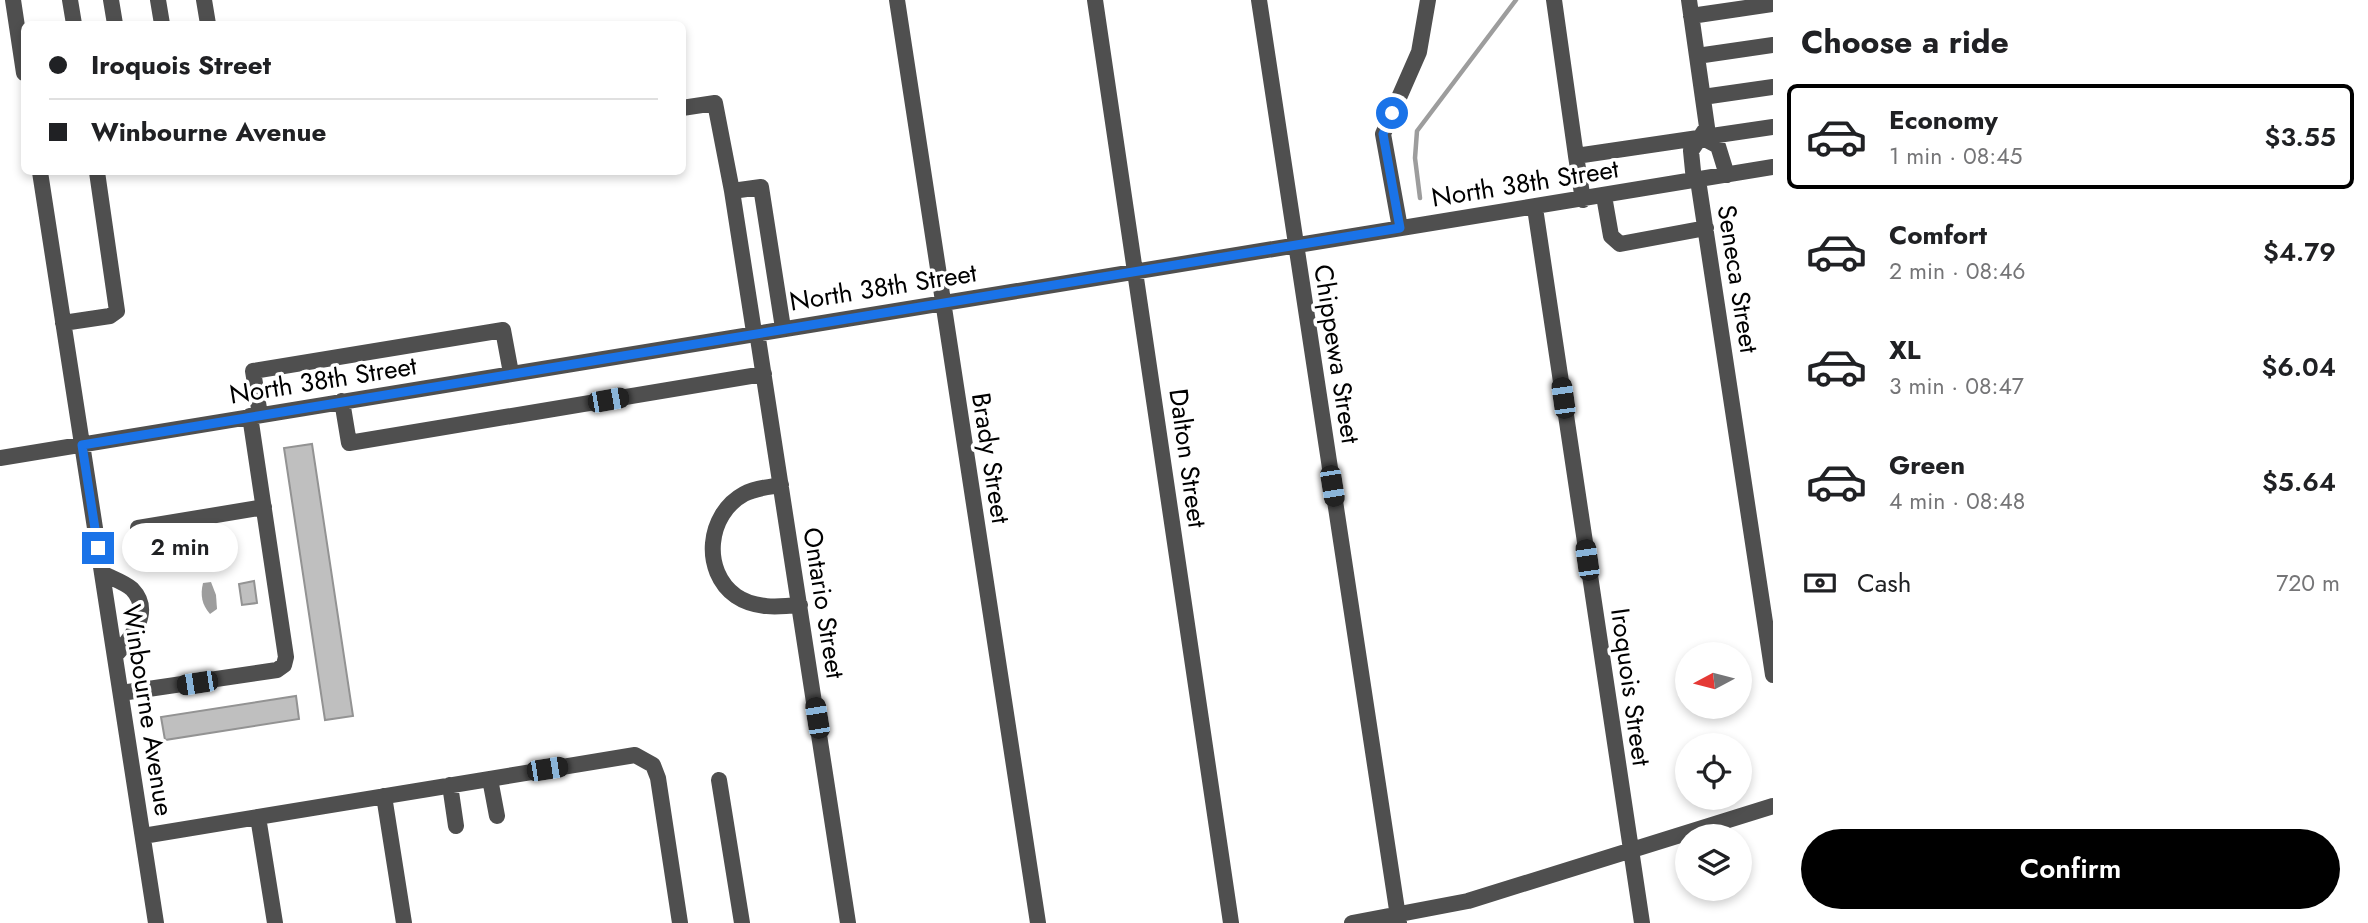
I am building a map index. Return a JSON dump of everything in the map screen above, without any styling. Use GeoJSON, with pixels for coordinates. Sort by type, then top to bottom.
{"type":"FeatureCollection","features":[{"type":"Feature","properties":{"kind":"street"},"geometry":{"type":"LineString","coordinates":[[13,0],[21,53]]}},
{"type":"Feature","properties":{"kind":"street"},"geometry":{"type":"LineString","coordinates":[[70,0],[74,21]]}},
{"type":"Feature","properties":{"kind":"street"},"geometry":{"type":"LineString","coordinates":[[111,0],[114,21]]}},
{"type":"Feature","properties":{"kind":"street"},"geometry":{"type":"LineString","coordinates":[[158,0],[162,21]]}},
{"type":"Feature","properties":{"kind":"street"},"geometry":{"type":"LineString","coordinates":[[204,0],[208,21]]}},
{"type":"Feature","properties":{"kind":"street","name":"Brady Street"},"geometry":{"type":"LineString","coordinates":[[897,0],[1038,923]]}},
{"type":"Feature","properties":{"kind":"street","name":"Dalton Street"},"geometry":{"type":"LineString","coordinates":[[1095,0],[1231,923]]}},
{"type":"Feature","properties":{"kind":"street","name":"Chippewa Street"},"geometry":{"type":"LineString","coordinates":[[1258,0],[1398,919]]}},
{"type":"Feature","properties":{"kind":"street"},"geometry":{"type":"LineString","coordinates":[[1400,228],[1383,134],[1419,52],[1428,0]]}},
{"type":"Feature","properties":{"kind":"street"},"geometry":{"type":"LineString","coordinates":[[1553,0],[1583,200]]}},
{"type":"Feature","properties":{"kind":"street"},"geometry":{"type":"LineString","coordinates":[[1703,138],[1707,127],[1690,8],[1773,4]]}},
{"type":"Feature","properties":{"kind":"street"},"geometry":{"type":"LineString","coordinates":[[1697,56],[1773,45]]}},
{"type":"Feature","properties":{"kind":"street"},"geometry":{"type":"LineString","coordinates":[[1703,97],[1773,87]]}},
{"type":"Feature","properties":{"kind":"street","name":"Ontario Street"},"geometry":{"type":"LineString","coordinates":[[686,107],[715,103],[764,374],[849,923]]}},
{"type":"Feature","properties":{"kind":"street"},"geometry":{"type":"LineString","coordinates":[[1576,156],[1773,127]]}},
{"type":"Feature","properties":{"kind":"street"},"geometry":{"type":"LineString","coordinates":[[1703,138],[1718,145],[1727,175]]}},
{"type":"Feature","properties":{"kind":"street","name":"Seneca Street"},"geometry":{"type":"LineString","coordinates":[[1703,138],[1691,150],[1706,228],[1773,675]]}},
{"type":"Feature","properties":{"kind":"street","name":"North 38th Street"},"geometry":{"type":"LineString","coordinates":[[0,458],[1773,167]]}},
{"type":"Feature","properties":{"kind":"street","name":"Winbourne Avenue"},"geometry":{"type":"LineString","coordinates":[[40,175],[156,923]]}},
{"type":"Feature","properties":{"kind":"street"},"geometry":{"type":"LineString","coordinates":[[63,323],[110,316],[117,308],[97,175]]}},
{"type":"Feature","properties":{"kind":"street"},"geometry":{"type":"LineString","coordinates":[[732,191],[761,187],[783,328]]}},
{"type":"Feature","properties":{"kind":"street"},"geometry":{"type":"LineString","coordinates":[[1604,196],[1611,236],[1620,244],[1706,228]]}},
{"type":"Feature","properties":{"kind":"street","name":"Iroquois Street"},"geometry":{"type":"LineString","coordinates":[[1535,208],[1642,923]]}},
{"type":"Feature","properties":{"kind":"street"},"geometry":{"type":"LineString","coordinates":[[121,693],[277,670],[284,665],[286,657],[264,507],[253,371],[503,330],[511,373]]}},
{"type":"Feature","properties":{"kind":"street"},"geometry":{"type":"LineString","coordinates":[[342,401],[349,443],[764,374]]}},
{"type":"Feature","properties":{"kind":"street"},"geometry":{"type":"LineString","coordinates":[[781,485],[743,495],[726,509],[715,529],[712,549],[715,567],[735,595],[768,607],[800,605]]}},
{"type":"Feature","properties":{"kind":"street"},"geometry":{"type":"LineString","coordinates":[[138,528],[264,507]]}},
{"type":"Feature","properties":{"kind":"street"},"geometry":{"type":"LineString","coordinates":[[102,573],[133,590],[140,605],[140,621],[134,635],[115,656]]}},
{"type":"Feature","properties":{"kind":"street"},"geometry":{"type":"LineString","coordinates":[[143,836],[635,755],[645,758],[653,765],[658,778],[680,923]]}},
{"type":"Feature","properties":{"kind":"street"},"geometry":{"type":"LineString","coordinates":[[490,779],[496,816]]}},
{"type":"Feature","properties":{"kind":"street"},"geometry":{"type":"LineString","coordinates":[[719,780],[742,923]]}},
{"type":"Feature","properties":{"kind":"street"},"geometry":{"type":"LineString","coordinates":[[450,785],[456,826]]}},
{"type":"Feature","properties":{"kind":"street"},"geometry":{"type":"LineString","coordinates":[[384,796],[404,923]]}},
{"type":"Feature","properties":{"kind":"street"},"geometry":{"type":"LineString","coordinates":[[1352,923],[1398,919],[1468,901],[1773,806]]}},
{"type":"Feature","properties":{"kind":"street"},"geometry":{"type":"LineString","coordinates":[[258,817],[275,923]]}},
{"type":"Feature","properties":{"kind":"shaded area"},"geometry":{"type":"Polygon","coordinates":[[[211,582],[217,609],[210,614],[203,603],[202,592],[203,583],[211,582]]]}},
{"type":"Feature","properties":{"kind":"building"},"geometry":{"type":"Polygon","coordinates":[[[312,444],[353,716],[325,720],[284,448],[312,444]]]}},
{"type":"Feature","properties":{"kind":"building"},"geometry":{"type":"Polygon","coordinates":[[[254,581],[257,603],[242,605],[239,584],[254,581]]]}},
{"type":"Feature","properties":{"kind":"building"},"geometry":{"type":"Polygon","coordinates":[[[296,696],[299,719],[165,740],[161,717],[296,696]]]}},
{"type":"Feature","properties":{"kind":"waterway"},"geometry":{"type":"LineString","coordinates":[[1420,198],[1415,158],[1417,131],[1516,0]]}},
{"type":"Feature","properties":{"kind":"route"},"geometry":{"type":"LineString","coordinates":[[98,548],[82,445],[1400,228],[1383,134],[1392,113]]}}]}
